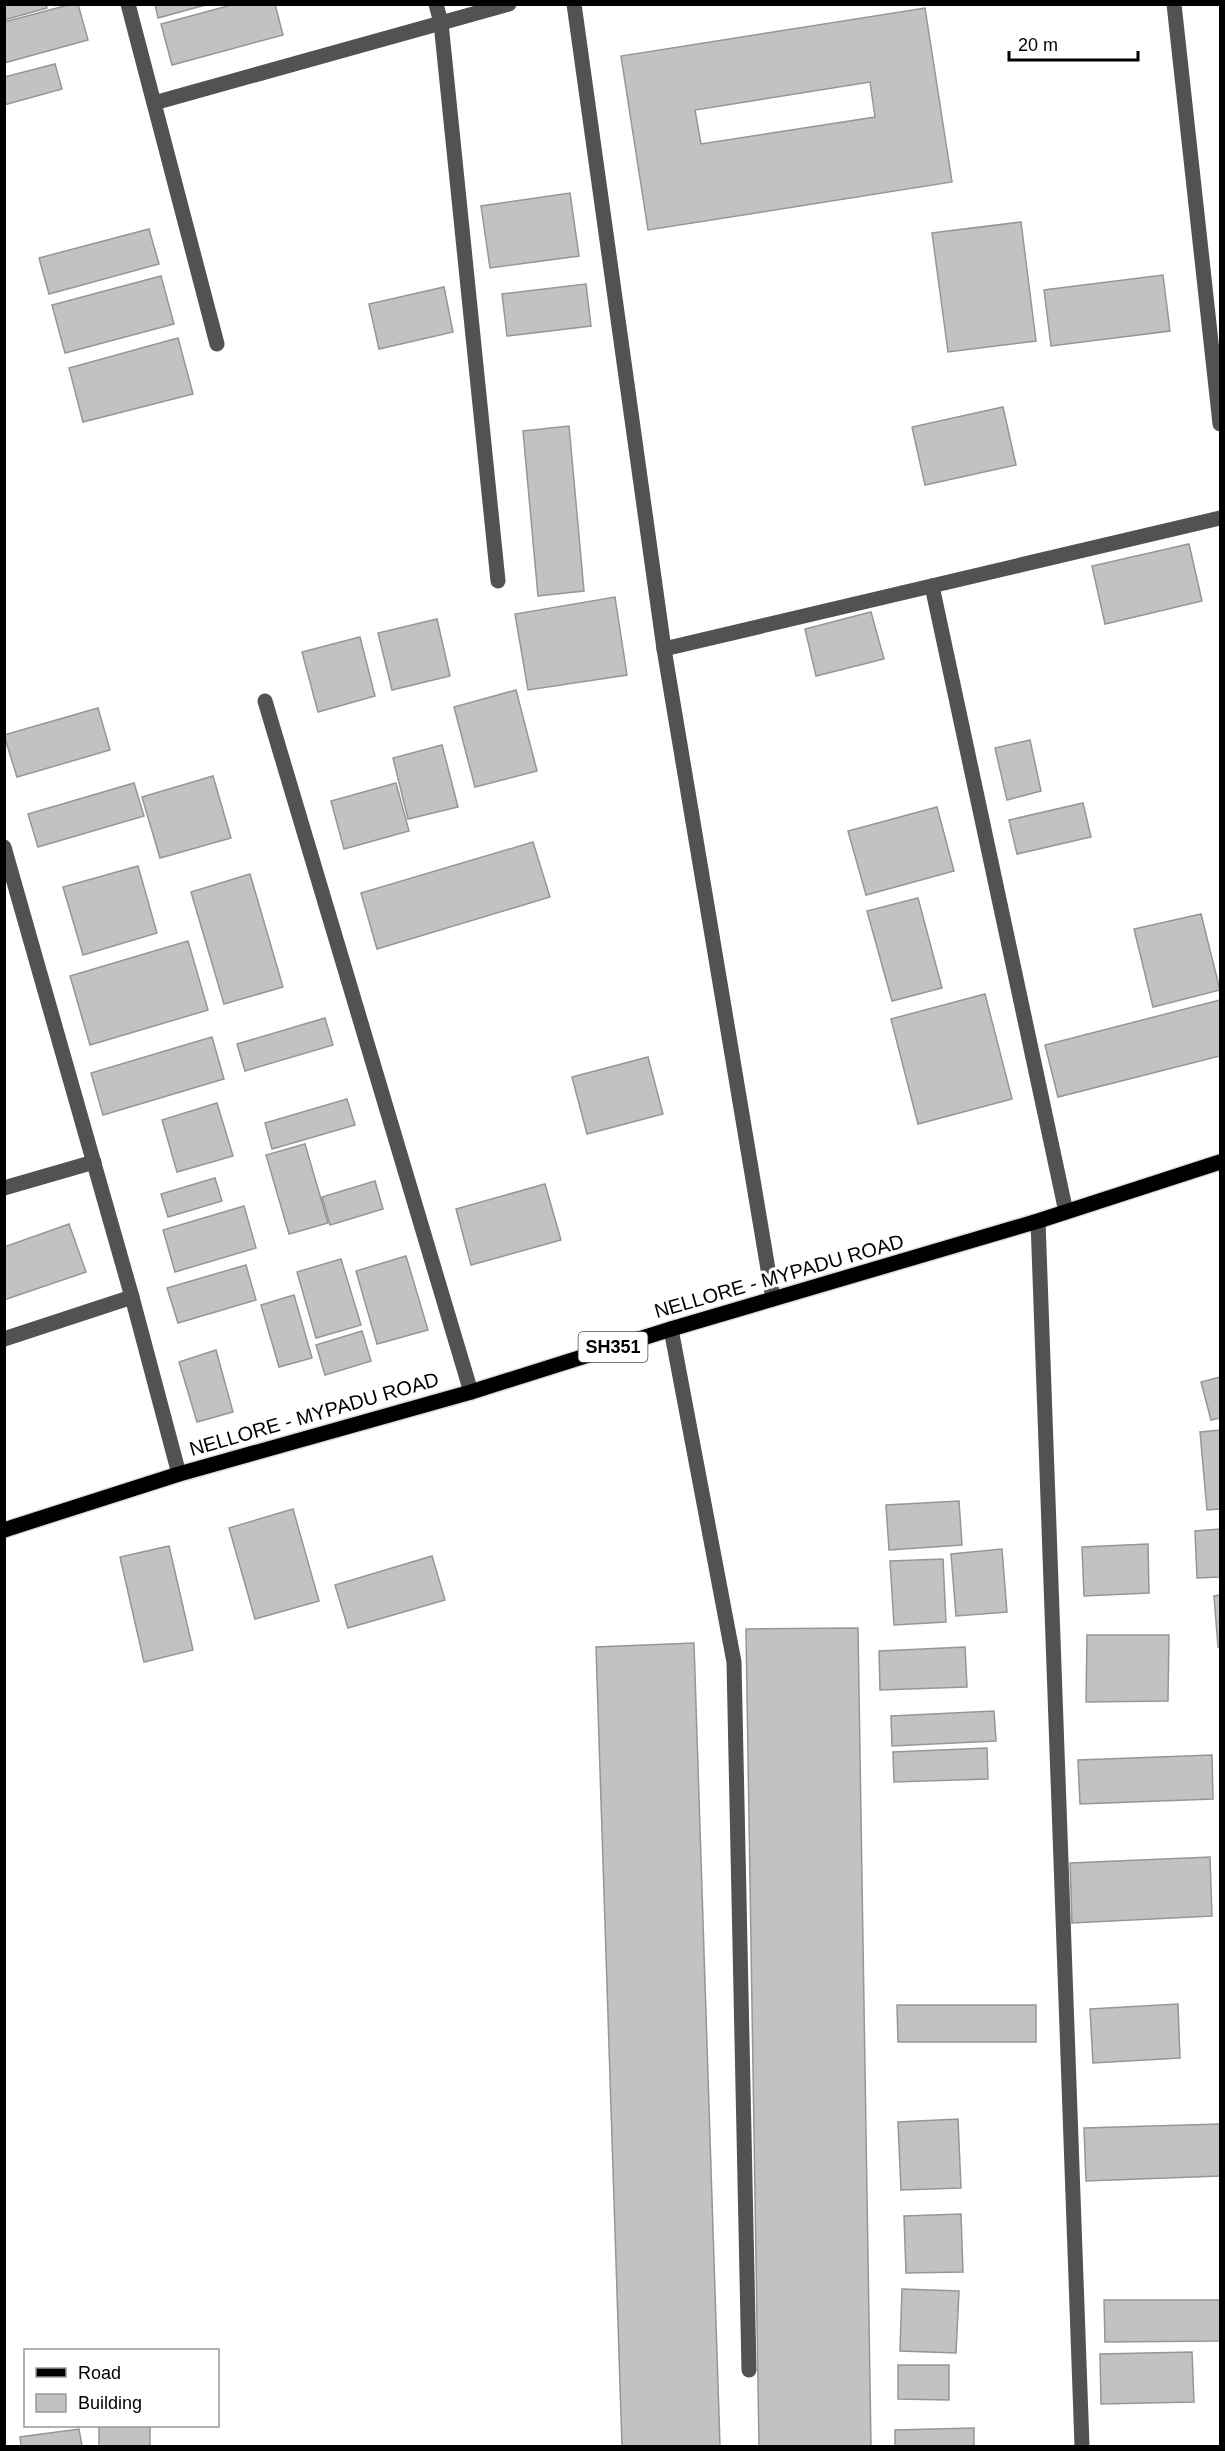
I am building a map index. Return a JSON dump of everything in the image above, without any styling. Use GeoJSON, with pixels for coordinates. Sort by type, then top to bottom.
{"type":"FeatureCollection","features":[{"type":"Feature","properties":{"kind":"main road","name":"NELLORE - MYPADU ROAD"},"geometry":{"type":"LineString","coordinates":[[4,1530],[179,1474],[471,1392],[671,1329],[1038,1221],[1221,1162]]}},
{"type":"Feature","properties":{"kind":"street"},"geometry":{"type":"LineString","coordinates":[[128,4],[217,344]]}},
{"type":"Feature","properties":{"kind":"street"},"geometry":{"type":"LineString","coordinates":[[436,4],[441,23],[498,581]]}},
{"type":"Feature","properties":{"kind":"street"},"geometry":{"type":"LineString","coordinates":[[154,103],[509,4]]}},
{"type":"Feature","properties":{"kind":"street"},"geometry":{"type":"LineString","coordinates":[[574,4],[664,649],[773,1299]]}},
{"type":"Feature","properties":{"kind":"street"},"geometry":{"type":"LineString","coordinates":[[1174,4],[1221,424]]}},
{"type":"Feature","properties":{"kind":"street"},"geometry":{"type":"LineString","coordinates":[[664,649],[1221,518]]}},
{"type":"Feature","properties":{"kind":"street"},"geometry":{"type":"LineString","coordinates":[[932,586],[1065,1212]]}},
{"type":"Feature","properties":{"kind":"street"},"geometry":{"type":"LineString","coordinates":[[265,700],[471,1392]]}},
{"type":"Feature","properties":{"kind":"street"},"geometry":{"type":"LineString","coordinates":[[4,847],[132,1297],[179,1474]]}},
{"type":"Feature","properties":{"kind":"street"},"geometry":{"type":"LineString","coordinates":[[4,1188],[94,1162]]}},
{"type":"Feature","properties":{"kind":"street"},"geometry":{"type":"LineString","coordinates":[[1038,1221],[1082,2446]]}},
{"type":"Feature","properties":{"kind":"street"},"geometry":{"type":"LineString","coordinates":[[4,1339],[132,1297]]}},
{"type":"Feature","properties":{"kind":"street"},"geometry":{"type":"LineString","coordinates":[[671,1329],[734,1662],[749,2370]]}},
{"type":"Feature","properties":{"kind":"building"},"geometry":{"type":"Polygon","coordinates":[[[4,4],[46,4],[47,8],[4,20],[4,4]]]}},
{"type":"Feature","properties":{"kind":"building"},"geometry":{"type":"Polygon","coordinates":[[[78,4],[88,40],[4,63],[4,22],[78,4]]]}},
{"type":"Feature","properties":{"kind":"building"},"geometry":{"type":"Polygon","coordinates":[[[155,4],[209,4],[158,18],[155,4]]]}},
{"type":"Feature","properties":{"kind":"building"},"geometry":{"type":"Polygon","coordinates":[[[235,4],[275,4],[283,35],[172,65],[161,24],[235,4]]]}},
{"type":"Feature","properties":{"kind":"building"},"geometry":{"type":"Polygon","coordinates":[[[925,8],[952,182],[648,230],[621,56],[925,8]],[[870,82],[695,110],[701,144],[875,117],[870,82]]]}},
{"type":"Feature","properties":{"kind":"building"},"geometry":{"type":"Polygon","coordinates":[[[55,64],[62,89],[4,105],[4,77],[55,64]]]}},
{"type":"Feature","properties":{"kind":"building"},"geometry":{"type":"Polygon","coordinates":[[[570,193],[579,256],[490,268],[481,206],[570,193]]]}},
{"type":"Feature","properties":{"kind":"building"},"geometry":{"type":"Polygon","coordinates":[[[1021,222],[1036,341],[948,352],[932,233],[1021,222]]]}},
{"type":"Feature","properties":{"kind":"building"},"geometry":{"type":"Polygon","coordinates":[[[149,229],[159,264],[49,294],[39,258],[149,229]]]}},
{"type":"Feature","properties":{"kind":"building"},"geometry":{"type":"Polygon","coordinates":[[[1163,275],[1170,331],[1051,346],[1044,290],[1163,275]]]}},
{"type":"Feature","properties":{"kind":"building"},"geometry":{"type":"Polygon","coordinates":[[[161,276],[174,324],[65,353],[52,305],[161,276]]]}},
{"type":"Feature","properties":{"kind":"building"},"geometry":{"type":"Polygon","coordinates":[[[586,284],[591,326],[507,336],[502,294],[586,284]]]}},
{"type":"Feature","properties":{"kind":"building"},"geometry":{"type":"Polygon","coordinates":[[[444,287],[453,332],[379,349],[369,304],[444,287]]]}},
{"type":"Feature","properties":{"kind":"building"},"geometry":{"type":"Polygon","coordinates":[[[178,338],[193,394],[83,422],[69,368],[178,338]]]}},
{"type":"Feature","properties":{"kind":"building"},"geometry":{"type":"Polygon","coordinates":[[[1003,407],[1016,465],[925,485],[912,427],[1003,407]]]}},
{"type":"Feature","properties":{"kind":"building"},"geometry":{"type":"Polygon","coordinates":[[[569,426],[584,591],[538,596],[523,431],[569,426]]]}},
{"type":"Feature","properties":{"kind":"building"},"geometry":{"type":"Polygon","coordinates":[[[1189,544],[1202,601],[1105,624],[1092,566],[1189,544]]]}},
{"type":"Feature","properties":{"kind":"building"},"geometry":{"type":"Polygon","coordinates":[[[615,597],[627,675],[528,690],[515,614],[615,597]]]}},
{"type":"Feature","properties":{"kind":"building"},"geometry":{"type":"Polygon","coordinates":[[[871,612],[884,659],[816,676],[805,629],[871,612]]]}},
{"type":"Feature","properties":{"kind":"building"},"geometry":{"type":"Polygon","coordinates":[[[437,619],[450,676],[392,690],[378,633],[437,619]]]}},
{"type":"Feature","properties":{"kind":"building"},"geometry":{"type":"Polygon","coordinates":[[[360,637],[375,696],[318,712],[302,652],[360,637]]]}},
{"type":"Feature","properties":{"kind":"building"},"geometry":{"type":"Polygon","coordinates":[[[516,690],[537,771],[475,787],[454,707],[516,690]]]}},
{"type":"Feature","properties":{"kind":"building"},"geometry":{"type":"Polygon","coordinates":[[[98,708],[110,750],[17,777],[4,735],[98,708]]]}},
{"type":"Feature","properties":{"kind":"building"},"geometry":{"type":"Polygon","coordinates":[[[1030,740],[1041,791],[1007,800],[995,748],[1030,740]]]}},
{"type":"Feature","properties":{"kind":"building"},"geometry":{"type":"Polygon","coordinates":[[[442,745],[458,807],[408,819],[393,758],[442,745]]]}},
{"type":"Feature","properties":{"kind":"building"},"geometry":{"type":"Polygon","coordinates":[[[213,776],[231,838],[160,858],[142,797],[213,776]]]}},
{"type":"Feature","properties":{"kind":"building"},"geometry":{"type":"Polygon","coordinates":[[[134,783],[144,816],[38,847],[28,814],[134,783]]]}},
{"type":"Feature","properties":{"kind":"building"},"geometry":{"type":"Polygon","coordinates":[[[396,783],[409,831],[344,849],[331,801],[396,783]]]}},
{"type":"Feature","properties":{"kind":"building"},"geometry":{"type":"Polygon","coordinates":[[[1083,803],[1091,837],[1017,854],[1009,820],[1083,803]]]}},
{"type":"Feature","properties":{"kind":"building"},"geometry":{"type":"Polygon","coordinates":[[[937,807],[954,871],[866,895],[848,831],[937,807]]]}},
{"type":"Feature","properties":{"kind":"building"},"geometry":{"type":"Polygon","coordinates":[[[533,842],[550,897],[377,949],[361,893],[533,842]]]}},
{"type":"Feature","properties":{"kind":"building"},"geometry":{"type":"Polygon","coordinates":[[[138,866],[157,933],[83,955],[63,887],[138,866]]]}},
{"type":"Feature","properties":{"kind":"building"},"geometry":{"type":"Polygon","coordinates":[[[250,874],[283,987],[224,1004],[191,892],[250,874]]]}},
{"type":"Feature","properties":{"kind":"building"},"geometry":{"type":"Polygon","coordinates":[[[918,898],[942,988],[892,1001],[867,911],[918,898]]]}},
{"type":"Feature","properties":{"kind":"building"},"geometry":{"type":"Polygon","coordinates":[[[1201,914],[1220,990],[1153,1007],[1134,929],[1201,914]]]}},
{"type":"Feature","properties":{"kind":"building"},"geometry":{"type":"Polygon","coordinates":[[[188,941],[208,1010],[90,1045],[70,976],[188,941]]]}},
{"type":"Feature","properties":{"kind":"building"},"geometry":{"type":"Polygon","coordinates":[[[985,994],[1012,1099],[918,1124],[891,1019],[985,994]]]}},
{"type":"Feature","properties":{"kind":"building"},"geometry":{"type":"Polygon","coordinates":[[[1220,1000],[1220,1056],[1058,1097],[1045,1045],[1220,1000]]]}},
{"type":"Feature","properties":{"kind":"building"},"geometry":{"type":"Polygon","coordinates":[[[325,1018],[333,1045],[245,1071],[237,1044],[325,1018]]]}},
{"type":"Feature","properties":{"kind":"building"},"geometry":{"type":"Polygon","coordinates":[[[212,1037],[224,1079],[103,1115],[91,1073],[212,1037]]]}},
{"type":"Feature","properties":{"kind":"building"},"geometry":{"type":"Polygon","coordinates":[[[648,1057],[663,1114],[587,1134],[572,1077],[648,1057]]]}},
{"type":"Feature","properties":{"kind":"building"},"geometry":{"type":"Polygon","coordinates":[[[347,1099],[355,1125],[272,1149],[265,1123],[347,1099]]]}},
{"type":"Feature","properties":{"kind":"building"},"geometry":{"type":"Polygon","coordinates":[[[217,1103],[233,1156],[177,1172],[162,1120],[217,1103]]]}},
{"type":"Feature","properties":{"kind":"building"},"geometry":{"type":"Polygon","coordinates":[[[305,1144],[328,1223],[289,1234],[266,1155],[305,1144]]]}},
{"type":"Feature","properties":{"kind":"building"},"geometry":{"type":"Polygon","coordinates":[[[215,1178],[222,1201],[168,1217],[161,1194],[215,1178]]]}},
{"type":"Feature","properties":{"kind":"building"},"geometry":{"type":"Polygon","coordinates":[[[375,1181],[383,1209],[330,1225],[322,1197],[375,1181]]]}},
{"type":"Feature","properties":{"kind":"building"},"geometry":{"type":"Polygon","coordinates":[[[545,1184],[561,1240],[471,1265],[456,1209],[545,1184]]]}},
{"type":"Feature","properties":{"kind":"building"},"geometry":{"type":"Polygon","coordinates":[[[244,1206],[256,1248],[175,1272],[163,1230],[244,1206]]]}},
{"type":"Feature","properties":{"kind":"building"},"geometry":{"type":"Polygon","coordinates":[[[69,1224],[86,1272],[4,1300],[4,1247],[69,1224]]]}},
{"type":"Feature","properties":{"kind":"building"},"geometry":{"type":"Polygon","coordinates":[[[406,1256],[428,1330],[377,1344],[356,1271],[406,1256]]]}},
{"type":"Feature","properties":{"kind":"building"},"geometry":{"type":"Polygon","coordinates":[[[341,1259],[361,1325],[316,1338],[297,1272],[341,1259]]]}},
{"type":"Feature","properties":{"kind":"building"},"geometry":{"type":"Polygon","coordinates":[[[246,1265],[256,1300],[178,1323],[167,1288],[246,1265]]]}},
{"type":"Feature","properties":{"kind":"building"},"geometry":{"type":"Polygon","coordinates":[[[294,1295],[312,1358],[279,1367],[261,1305],[294,1295]]]}},
{"type":"Feature","properties":{"kind":"building"},"geometry":{"type":"Polygon","coordinates":[[[362,1331],[371,1361],[325,1375],[316,1345],[362,1331]]]}},
{"type":"Feature","properties":{"kind":"building"},"geometry":{"type":"Polygon","coordinates":[[[216,1350],[233,1412],[197,1422],[179,1362],[216,1350]]]}},
{"type":"Feature","properties":{"kind":"building"},"geometry":{"type":"Polygon","coordinates":[[[1220,1377],[1220,1418],[1211,1420],[1201,1382],[1220,1377]]]}},
{"type":"Feature","properties":{"kind":"building"},"geometry":{"type":"Polygon","coordinates":[[[1220,1430],[1220,1509],[1207,1510],[1200,1432],[1220,1430]]]}},
{"type":"Feature","properties":{"kind":"building"},"geometry":{"type":"Polygon","coordinates":[[[959,1501],[962,1545],[889,1550],[886,1505],[959,1501]]]}},
{"type":"Feature","properties":{"kind":"building"},"geometry":{"type":"Polygon","coordinates":[[[293,1509],[319,1601],[255,1619],[229,1528],[293,1509]]]}},
{"type":"Feature","properties":{"kind":"building"},"geometry":{"type":"Polygon","coordinates":[[[1220,1529],[1220,1577],[1197,1578],[1195,1531],[1220,1529]]]}},
{"type":"Feature","properties":{"kind":"building"},"geometry":{"type":"Polygon","coordinates":[[[1148,1544],[1149,1593],[1084,1596],[1082,1547],[1148,1544]]]}},
{"type":"Feature","properties":{"kind":"building"},"geometry":{"type":"Polygon","coordinates":[[[169,1546],[193,1650],[144,1662],[120,1557],[169,1546]]]}},
{"type":"Feature","properties":{"kind":"building"},"geometry":{"type":"Polygon","coordinates":[[[1002,1549],[1007,1612],[956,1616],[951,1554],[1002,1549]]]}},
{"type":"Feature","properties":{"kind":"building"},"geometry":{"type":"Polygon","coordinates":[[[432,1556],[445,1600],[348,1628],[335,1585],[432,1556]]]}},
{"type":"Feature","properties":{"kind":"building"},"geometry":{"type":"Polygon","coordinates":[[[943,1559],[946,1622],[894,1625],[890,1561],[943,1559]]]}},
{"type":"Feature","properties":{"kind":"building"},"geometry":{"type":"Polygon","coordinates":[[[1220,1595],[1220,1646],[1218,1647],[1214,1596],[1220,1595]]]}},
{"type":"Feature","properties":{"kind":"building"},"geometry":{"type":"Polygon","coordinates":[[[858,1628],[871,2446],[759,2446],[746,1629],[858,1628]]]}},
{"type":"Feature","properties":{"kind":"building"},"geometry":{"type":"Polygon","coordinates":[[[1087,1635],[1169,1635],[1168,1701],[1086,1702],[1087,1635]]]}},
{"type":"Feature","properties":{"kind":"building"},"geometry":{"type":"Polygon","coordinates":[[[694,1643],[720,2446],[622,2446],[596,1647],[694,1643]]]}},
{"type":"Feature","properties":{"kind":"building"},"geometry":{"type":"Polygon","coordinates":[[[965,1647],[967,1687],[880,1690],[879,1651],[965,1647]]]}},
{"type":"Feature","properties":{"kind":"building"},"geometry":{"type":"Polygon","coordinates":[[[994,1711],[996,1741],[892,1746],[891,1716],[994,1711]]]}},
{"type":"Feature","properties":{"kind":"building"},"geometry":{"type":"Polygon","coordinates":[[[987,1748],[988,1779],[894,1782],[893,1752],[987,1748]]]}},
{"type":"Feature","properties":{"kind":"building"},"geometry":{"type":"Polygon","coordinates":[[[1212,1755],[1213,1799],[1080,1804],[1078,1760],[1212,1755]]]}},
{"type":"Feature","properties":{"kind":"building"},"geometry":{"type":"Polygon","coordinates":[[[1210,1857],[1212,1916],[1072,1923],[1070,1863],[1210,1857]]]}},
{"type":"Feature","properties":{"kind":"building"},"geometry":{"type":"Polygon","coordinates":[[[1178,2004],[1180,2058],[1093,2063],[1090,2009],[1178,2004]]]}},
{"type":"Feature","properties":{"kind":"building"},"geometry":{"type":"Polygon","coordinates":[[[897,2005],[1036,2005],[1036,2042],[898,2042],[897,2005]]]}},
{"type":"Feature","properties":{"kind":"building"},"geometry":{"type":"Polygon","coordinates":[[[958,2119],[961,2188],[901,2190],[898,2122],[958,2119]]]}},
{"type":"Feature","properties":{"kind":"building"},"geometry":{"type":"Polygon","coordinates":[[[1220,2124],[1220,2176],[1086,2181],[1084,2128],[1220,2124]]]}},
{"type":"Feature","properties":{"kind":"building"},"geometry":{"type":"Polygon","coordinates":[[[961,2214],[963,2272],[906,2273],[904,2216],[961,2214]]]}},
{"type":"Feature","properties":{"kind":"building"},"geometry":{"type":"Polygon","coordinates":[[[902,2289],[959,2291],[956,2353],[900,2351],[902,2289]]]}},
{"type":"Feature","properties":{"kind":"building"},"geometry":{"type":"Polygon","coordinates":[[[1104,2300],[1220,2300],[1220,2341],[1105,2342],[1104,2300]]]}},
{"type":"Feature","properties":{"kind":"building"},"geometry":{"type":"Polygon","coordinates":[[[1192,2352],[1194,2402],[1101,2404],[1100,2354],[1192,2352]]]}},
{"type":"Feature","properties":{"kind":"building"},"geometry":{"type":"Polygon","coordinates":[[[898,2365],[949,2365],[949,2400],[898,2399],[898,2365]]]}},
{"type":"Feature","properties":{"kind":"building"},"geometry":{"type":"Polygon","coordinates":[[[99,2427],[150,2427],[150,2446],[99,2446],[99,2427]]]}},
{"type":"Feature","properties":{"kind":"building"},"geometry":{"type":"Polygon","coordinates":[[[974,2428],[974,2446],[895,2446],[895,2430],[974,2428]]]}},
{"type":"Feature","properties":{"kind":"building"},"geometry":{"type":"Polygon","coordinates":[[[79,2429],[82,2446],[21,2446],[20,2437],[79,2429]]]}}]}
